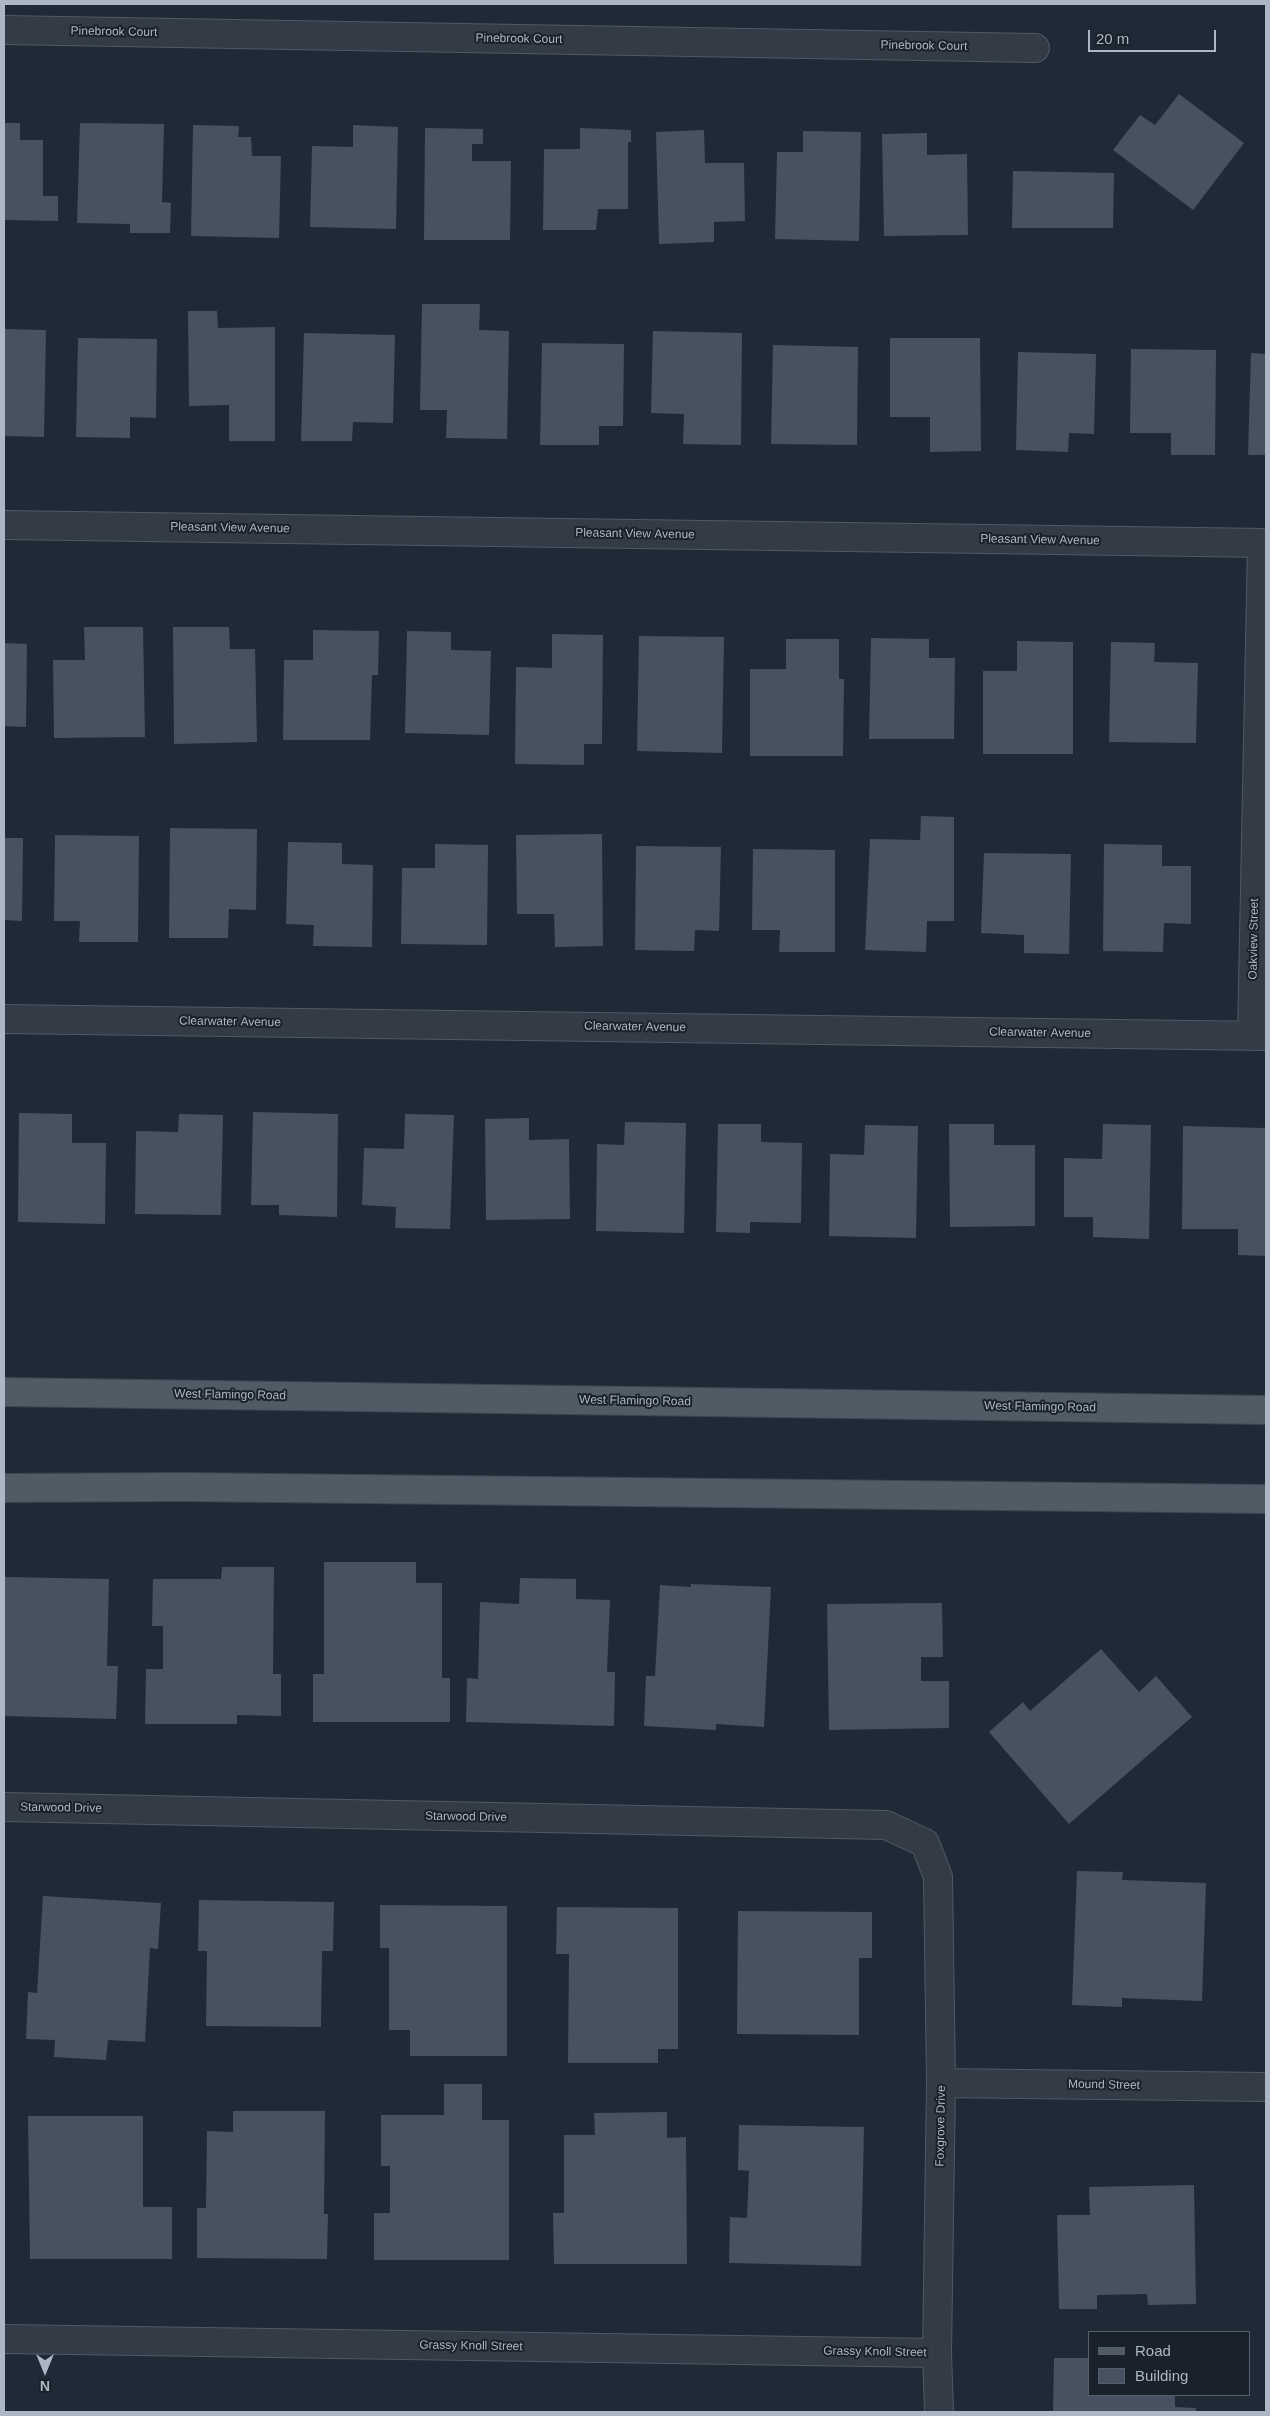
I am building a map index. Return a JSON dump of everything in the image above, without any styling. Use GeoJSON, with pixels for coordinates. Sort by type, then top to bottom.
{"type":"FeatureCollection","features":[{"type":"Feature","properties":{"kind":"main road","name":"West Flamingo Road"},"geometry":{"type":"LineString","coordinates":[[4,1392],[1266,1410]]}},
{"type":"Feature","properties":{"kind":"main road"},"geometry":{"type":"LineString","coordinates":[[4,1488],[192,1487],[1266,1499]]}},
{"type":"Feature","properties":{"kind":"street","name":"Pinebrook Court"},"geometry":{"type":"LineString","coordinates":[[4,30],[1035,48]]}},
{"type":"Feature","properties":{"kind":"street","name":"Pleasant View Avenue"},"geometry":{"type":"LineString","coordinates":[[4,525],[1264,543]]}},
{"type":"Feature","properties":{"kind":"street","name":"Oakview Street"},"geometry":{"type":"LineString","coordinates":[[1259,1036],[1264,543]]}},
{"type":"Feature","properties":{"kind":"street","name":"Clearwater Avenue"},"geometry":{"type":"LineString","coordinates":[[4,1019],[1259,1036]]}},
{"type":"Feature","properties":{"kind":"street","name":"Starwood Drive"},"geometry":{"type":"LineString","coordinates":[[4,1807],[886,1825],[925,1843]]}},
{"type":"Feature","properties":{"kind":"street","name":"Foxgrove Drive"},"geometry":{"type":"LineString","coordinates":[[925,1843],[938,1876],[941,2083],[937,2353],[939,2412]]}},
{"type":"Feature","properties":{"kind":"street","name":"Mound Street"},"geometry":{"type":"LineString","coordinates":[[941,2083],[1266,2087]]}},
{"type":"Feature","properties":{"kind":"street","name":"Grassy Knoll Street"},"geometry":{"type":"LineString","coordinates":[[4,2339],[937,2353]]}},
{"type":"Feature","properties":{"kind":"building"},"geometry":{"type":"Polygon","coordinates":[[[1179,94],[1244,143],[1193,210],[1113,150],[1140,115],[1155,125],[1179,94]]]}},
{"type":"Feature","properties":{"kind":"building"},"geometry":{"type":"Polygon","coordinates":[[[4,123],[20,123],[20,140],[43,140],[43,196],[58,196],[58,221],[4,220],[4,123]]]}},
{"type":"Feature","properties":{"kind":"building"},"geometry":{"type":"Polygon","coordinates":[[[80,123],[164,124],[162,202],[171,203],[170,233],[130,233],[130,224],[77,223],[80,123]]]}},
{"type":"Feature","properties":{"kind":"building"},"geometry":{"type":"Polygon","coordinates":[[[193,125],[239,126],[238,137],[251,137],[252,156],[281,156],[279,238],[191,236],[193,125]]]}},
{"type":"Feature","properties":{"kind":"building"},"geometry":{"type":"Polygon","coordinates":[[[353,125],[398,127],[396,229],[310,227],[312,146],[353,147],[353,125]]]}},
{"type":"Feature","properties":{"kind":"building"},"geometry":{"type":"Polygon","coordinates":[[[425,128],[483,129],[483,144],[472,144],[472,161],[511,161],[510,240],[424,240],[425,128]]]}},
{"type":"Feature","properties":{"kind":"building"},"geometry":{"type":"Polygon","coordinates":[[[580,128],[631,130],[631,142],[628,142],[628,209],[598,209],[596,230],[543,230],[544,149],[580,149],[580,128]]]}},
{"type":"Feature","properties":{"kind":"building"},"geometry":{"type":"Polygon","coordinates":[[[704,130],[705,163],[744,163],[745,221],[714,222],[714,242],[659,244],[656,132],[704,130]]]}},
{"type":"Feature","properties":{"kind":"building"},"geometry":{"type":"Polygon","coordinates":[[[803,131],[861,132],[859,241],[775,239],[777,152],[803,152],[803,131]]]}},
{"type":"Feature","properties":{"kind":"building"},"geometry":{"type":"Polygon","coordinates":[[[927,133],[927,155],[967,154],[968,235],[884,236],[882,134],[927,133]]]}},
{"type":"Feature","properties":{"kind":"building"},"geometry":{"type":"Polygon","coordinates":[[[1013,171],[1114,173],[1113,228],[1012,228],[1013,171]]]}},
{"type":"Feature","properties":{"kind":"building"},"geometry":{"type":"Polygon","coordinates":[[[422,304],[480,304],[479,330],[509,331],[507,439],[446,438],[447,410],[420,410],[422,304]]]}},
{"type":"Feature","properties":{"kind":"building"},"geometry":{"type":"Polygon","coordinates":[[[188,311],[217,311],[218,328],[275,327],[275,441],[229,441],[229,405],[189,406],[188,311]]]}},
{"type":"Feature","properties":{"kind":"building"},"geometry":{"type":"Polygon","coordinates":[[[4,329],[46,330],[44,437],[4,436],[4,329]]]}},
{"type":"Feature","properties":{"kind":"building"},"geometry":{"type":"Polygon","coordinates":[[[653,331],[742,333],[741,445],[683,444],[684,414],[651,413],[653,331]]]}},
{"type":"Feature","properties":{"kind":"building"},"geometry":{"type":"Polygon","coordinates":[[[304,333],[395,335],[393,423],[353,422],[352,441],[301,441],[304,333]]]}},
{"type":"Feature","properties":{"kind":"building"},"geometry":{"type":"Polygon","coordinates":[[[78,338],[157,339],[156,418],[130,417],[130,438],[76,437],[78,338]]]}},
{"type":"Feature","properties":{"kind":"building"},"geometry":{"type":"Polygon","coordinates":[[[890,338],[980,338],[981,451],[930,452],[930,417],[890,417],[890,338]]]}},
{"type":"Feature","properties":{"kind":"building"},"geometry":{"type":"Polygon","coordinates":[[[542,343],[624,344],[623,426],[599,426],[599,445],[540,445],[542,343]]]}},
{"type":"Feature","properties":{"kind":"building"},"geometry":{"type":"Polygon","coordinates":[[[773,345],[858,347],[857,445],[771,444],[773,345]]]}},
{"type":"Feature","properties":{"kind":"building"},"geometry":{"type":"Polygon","coordinates":[[[1131,349],[1216,350],[1215,455],[1171,455],[1171,433],[1130,433],[1131,349]]]}},
{"type":"Feature","properties":{"kind":"building"},"geometry":{"type":"Polygon","coordinates":[[[1018,352],[1096,354],[1094,434],[1069,433],[1068,452],[1016,450],[1018,352]]]}},
{"type":"Feature","properties":{"kind":"building"},"geometry":{"type":"Polygon","coordinates":[[[1251,353],[1266,354],[1266,455],[1248,455],[1251,353]]]}},
{"type":"Feature","properties":{"kind":"building"},"geometry":{"type":"Polygon","coordinates":[[[84,627],[143,627],[145,737],[54,738],[53,660],[85,660],[84,627]]]}},
{"type":"Feature","properties":{"kind":"building"},"geometry":{"type":"Polygon","coordinates":[[[173,627],[229,627],[230,649],[255,649],[257,742],[174,744],[173,627]]]}},
{"type":"Feature","properties":{"kind":"building"},"geometry":{"type":"Polygon","coordinates":[[[313,630],[379,631],[378,675],[372,675],[370,740],[283,740],[284,660],[313,660],[313,630]]]}},
{"type":"Feature","properties":{"kind":"building"},"geometry":{"type":"Polygon","coordinates":[[[407,631],[451,632],[451,650],[491,651],[489,735],[405,733],[407,631]]]}},
{"type":"Feature","properties":{"kind":"building"},"geometry":{"type":"Polygon","coordinates":[[[552,634],[603,635],[602,744],[584,744],[584,765],[515,764],[516,667],[552,668],[552,634]]]}},
{"type":"Feature","properties":{"kind":"building"},"geometry":{"type":"Polygon","coordinates":[[[639,636],[724,637],[722,753],[637,751],[639,636]]]}},
{"type":"Feature","properties":{"kind":"building"},"geometry":{"type":"Polygon","coordinates":[[[871,638],[929,639],[929,658],[955,658],[954,739],[869,739],[871,638]]]}},
{"type":"Feature","properties":{"kind":"building"},"geometry":{"type":"Polygon","coordinates":[[[786,639],[839,639],[839,679],[844,679],[843,756],[750,756],[750,669],[786,669],[786,639]]]}},
{"type":"Feature","properties":{"kind":"building"},"geometry":{"type":"Polygon","coordinates":[[[1017,641],[1073,642],[1073,754],[983,754],[983,671],[1017,671],[1017,641]]]}},
{"type":"Feature","properties":{"kind":"building"},"geometry":{"type":"Polygon","coordinates":[[[1111,642],[1155,643],[1154,662],[1198,663],[1196,743],[1109,742],[1111,642]]]}},
{"type":"Feature","properties":{"kind":"building"},"geometry":{"type":"Polygon","coordinates":[[[4,643],[27,644],[26,727],[4,726],[4,643]]]}},
{"type":"Feature","properties":{"kind":"building"},"geometry":{"type":"Polygon","coordinates":[[[921,816],[954,817],[954,921],[927,921],[926,952],[865,950],[870,839],[920,840],[921,816]]]}},
{"type":"Feature","properties":{"kind":"building"},"geometry":{"type":"Polygon","coordinates":[[[170,828],[257,829],[256,910],[229,909],[228,938],[169,938],[170,828]]]}},
{"type":"Feature","properties":{"kind":"building"},"geometry":{"type":"Polygon","coordinates":[[[602,834],[603,946],[555,947],[554,914],[517,914],[516,835],[602,834]]]}},
{"type":"Feature","properties":{"kind":"building"},"geometry":{"type":"Polygon","coordinates":[[[55,835],[139,836],[138,942],[79,942],[80,921],[54,921],[55,835]]]}},
{"type":"Feature","properties":{"kind":"building"},"geometry":{"type":"Polygon","coordinates":[[[4,838],[23,838],[22,921],[4,920],[4,838]]]}},
{"type":"Feature","properties":{"kind":"building"},"geometry":{"type":"Polygon","coordinates":[[[288,842],[342,843],[342,864],[373,865],[372,947],[313,946],[314,925],[286,924],[288,842]]]}},
{"type":"Feature","properties":{"kind":"building"},"geometry":{"type":"Polygon","coordinates":[[[435,844],[488,845],[487,945],[401,944],[402,868],[435,868],[435,844]]]}},
{"type":"Feature","properties":{"kind":"building"},"geometry":{"type":"Polygon","coordinates":[[[1104,844],[1162,845],[1162,866],[1191,866],[1191,924],[1164,923],[1163,952],[1103,951],[1104,844]]]}},
{"type":"Feature","properties":{"kind":"building"},"geometry":{"type":"Polygon","coordinates":[[[636,846],[721,847],[719,931],[695,930],[694,951],[635,950],[636,846]]]}},
{"type":"Feature","properties":{"kind":"building"},"geometry":{"type":"Polygon","coordinates":[[[753,849],[835,850],[835,952],[779,952],[780,930],[752,930],[753,849]]]}},
{"type":"Feature","properties":{"kind":"building"},"geometry":{"type":"Polygon","coordinates":[[[984,853],[1071,854],[1069,954],[1024,953],[1024,935],[981,933],[984,853]]]}},
{"type":"Feature","properties":{"kind":"building"},"geometry":{"type":"Polygon","coordinates":[[[253,1112],[338,1114],[337,1217],[279,1215],[279,1205],[251,1205],[253,1112]]]}},
{"type":"Feature","properties":{"kind":"building"},"geometry":{"type":"Polygon","coordinates":[[[19,1113],[72,1114],[72,1143],[106,1143],[105,1224],[18,1222],[19,1113]]]}},
{"type":"Feature","properties":{"kind":"building"},"geometry":{"type":"Polygon","coordinates":[[[179,1114],[223,1115],[221,1215],[135,1214],[136,1131],[178,1132],[179,1114]]]}},
{"type":"Feature","properties":{"kind":"building"},"geometry":{"type":"Polygon","coordinates":[[[405,1114],[454,1115],[450,1229],[395,1228],[396,1207],[362,1205],[364,1148],[404,1149],[405,1114]]]}},
{"type":"Feature","properties":{"kind":"building"},"geometry":{"type":"Polygon","coordinates":[[[529,1118],[529,1140],[569,1139],[570,1219],[486,1220],[485,1119],[529,1118]]]}},
{"type":"Feature","properties":{"kind":"building"},"geometry":{"type":"Polygon","coordinates":[[[625,1122],[686,1123],[684,1233],[596,1231],[597,1144],[624,1145],[625,1122]]]}},
{"type":"Feature","properties":{"kind":"building"},"geometry":{"type":"Polygon","coordinates":[[[718,1124],[761,1124],[761,1142],[802,1143],[801,1223],[750,1222],[750,1233],[716,1232],[718,1124]]]}},
{"type":"Feature","properties":{"kind":"building"},"geometry":{"type":"Polygon","coordinates":[[[949,1124],[994,1124],[994,1145],[1035,1145],[1035,1226],[950,1227],[949,1124]]]}},
{"type":"Feature","properties":{"kind":"building"},"geometry":{"type":"Polygon","coordinates":[[[1103,1124],[1151,1125],[1149,1239],[1093,1237],[1093,1217],[1064,1217],[1064,1158],[1102,1159],[1103,1124]]]}},
{"type":"Feature","properties":{"kind":"building"},"geometry":{"type":"Polygon","coordinates":[[[865,1125],[918,1126],[916,1238],[829,1236],[830,1154],[864,1155],[865,1125]]]}},
{"type":"Feature","properties":{"kind":"building"},"geometry":{"type":"Polygon","coordinates":[[[1183,1126],[1266,1128],[1266,1256],[1238,1255],[1238,1229],[1182,1229],[1183,1126]]]}},
{"type":"Feature","properties":{"kind":"building"},"geometry":{"type":"Polygon","coordinates":[[[324,1562],[416,1562],[416,1583],[442,1583],[442,1678],[450,1678],[450,1722],[313,1722],[313,1674],[324,1674],[324,1562]]]}},
{"type":"Feature","properties":{"kind":"building"},"geometry":{"type":"Polygon","coordinates":[[[222,1567],[274,1567],[273,1674],[281,1674],[281,1716],[237,1715],[237,1724],[145,1724],[146,1669],[163,1669],[163,1626],[152,1626],[153,1579],[221,1579],[222,1567]]]}},
{"type":"Feature","properties":{"kind":"building"},"geometry":{"type":"Polygon","coordinates":[[[4,1577],[109,1579],[107,1666],[118,1666],[116,1719],[4,1716],[4,1577]]]}},
{"type":"Feature","properties":{"kind":"building"},"geometry":{"type":"Polygon","coordinates":[[[520,1578],[576,1579],[576,1599],[610,1600],[607,1672],[615,1672],[614,1726],[466,1722],[467,1678],[478,1679],[480,1602],[519,1604],[520,1578]]]}},
{"type":"Feature","properties":{"kind":"building"},"geometry":{"type":"Polygon","coordinates":[[[691,1584],[771,1587],[764,1727],[716,1724],[716,1730],[644,1726],[646,1676],[655,1676],[660,1585],[691,1587],[691,1584]]]}},
{"type":"Feature","properties":{"kind":"building"},"geometry":{"type":"Polygon","coordinates":[[[942,1603],[943,1657],[921,1657],[921,1681],[949,1681],[949,1728],[829,1730],[827,1604],[942,1603]]]}},
{"type":"Feature","properties":{"kind":"building"},"geometry":{"type":"Polygon","coordinates":[[[1101,1649],[1139,1692],[1156,1676],[1192,1717],[1069,1824],[989,1732],[1023,1702],[1030,1711],[1101,1649]]]}},
{"type":"Feature","properties":{"kind":"building"},"geometry":{"type":"Polygon","coordinates":[[[1077,1871],[1123,1872],[1122,1880],[1206,1883],[1202,2001],[1122,1998],[1122,2007],[1072,2005],[1077,1871]]]}},
{"type":"Feature","properties":{"kind":"building"},"geometry":{"type":"Polygon","coordinates":[[[43,1896],[161,1903],[158,1949],[150,1948],[145,2042],[108,2040],[106,2060],[54,2057],[55,2040],[26,2039],[28,1992],[37,1993],[43,1896]]]}},
{"type":"Feature","properties":{"kind":"building"},"geometry":{"type":"Polygon","coordinates":[[[199,1900],[334,1902],[333,1951],[322,1951],[321,2027],[206,2026],[207,1951],[198,1951],[199,1900]]]}},
{"type":"Feature","properties":{"kind":"building"},"geometry":{"type":"Polygon","coordinates":[[[380,1905],[507,1906],[507,2056],[410,2056],[410,2030],[389,2030],[389,1948],[380,1948],[380,1905]]]}},
{"type":"Feature","properties":{"kind":"building"},"geometry":{"type":"Polygon","coordinates":[[[557,1907],[678,1908],[678,2049],[658,2049],[658,2063],[568,2063],[569,1954],[556,1954],[557,1907]]]}},
{"type":"Feature","properties":{"kind":"building"},"geometry":{"type":"Polygon","coordinates":[[[738,1911],[872,1912],[872,1958],[859,1958],[859,2035],[737,2034],[738,1911]]]}},
{"type":"Feature","properties":{"kind":"building"},"geometry":{"type":"Polygon","coordinates":[[[444,2084],[482,2084],[482,2120],[509,2120],[509,2260],[374,2260],[374,2213],[390,2213],[390,2166],[381,2166],[381,2115],[444,2115],[444,2084]]]}},
{"type":"Feature","properties":{"kind":"building"},"geometry":{"type":"Polygon","coordinates":[[[233,2111],[325,2111],[324,2214],[328,2214],[327,2259],[197,2258],[197,2208],[206,2208],[207,2131],[233,2132],[233,2111]]]}},
{"type":"Feature","properties":{"kind":"building"},"geometry":{"type":"Polygon","coordinates":[[[667,2112],[667,2138],[686,2137],[687,2264],[554,2264],[553,2213],[564,2213],[564,2135],[595,2135],[594,2113],[667,2112]]]}},
{"type":"Feature","properties":{"kind":"building"},"geometry":{"type":"Polygon","coordinates":[[[28,2116],[143,2116],[143,2207],[172,2207],[172,2259],[30,2259],[28,2116]]]}},
{"type":"Feature","properties":{"kind":"building"},"geometry":{"type":"Polygon","coordinates":[[[739,2125],[864,2127],[861,2266],[729,2263],[730,2217],[747,2218],[749,2171],[738,2170],[739,2125]]]}},
{"type":"Feature","properties":{"kind":"building"},"geometry":{"type":"Polygon","coordinates":[[[1194,2185],[1196,2304],[1148,2305],[1147,2294],[1097,2295],[1097,2309],[1059,2309],[1057,2215],[1090,2215],[1089,2187],[1194,2185]]]}},
{"type":"Feature","properties":{"kind":"building"},"geometry":{"type":"Polygon","coordinates":[[[1054,2358],[1088,2358],[1088,2396],[1175,2396],[1175,2407],[1196,2408],[1196,2412],[1053,2412],[1054,2358]]]}}]}
